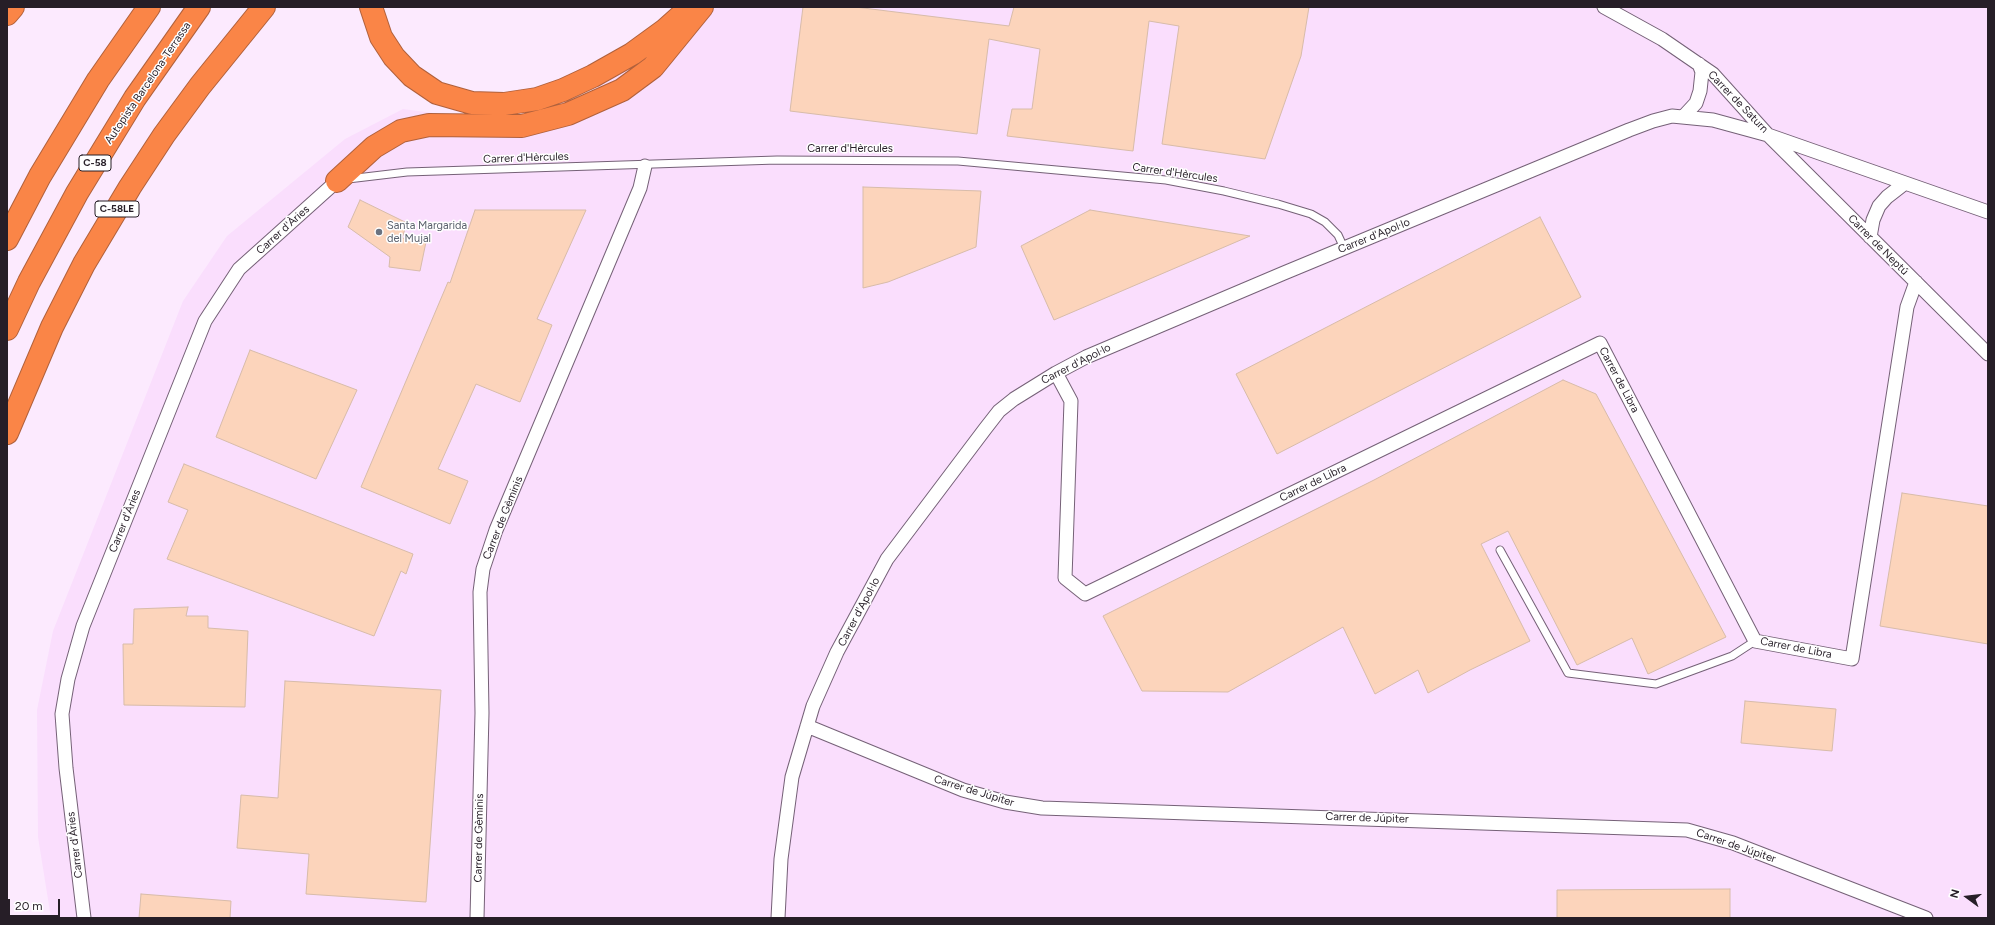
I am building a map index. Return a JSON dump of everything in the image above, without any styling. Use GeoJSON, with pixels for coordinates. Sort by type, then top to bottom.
{"type":"FeatureCollection","features":[{"type":"Feature","properties":{"kind":"highway"},"geometry":{"type":"LineString","coordinates":[[7,14],[13,7]]}},
{"type":"Feature","properties":{"kind":"highway"},"geometry":{"type":"LineString","coordinates":[[7,239],[40,176],[98,80],[149,7]]}},
{"type":"Feature","properties":{"kind":"highway","name":"Autopista Barcelona-Terrassa"},"geometry":{"type":"LineString","coordinates":[[7,328],[29,282],[77,193],[134,98],[198,7]]}},
{"type":"Feature","properties":{"kind":"highway","name":"C-58LE"},"geometry":{"type":"LineString","coordinates":[[7,433],[52,327],[84,264],[130,187],[164,135],[200,86],[264,7]]}},
{"type":"Feature","properties":{"kind":"highway"},"geometry":{"type":"LineString","coordinates":[[371,7],[381,37],[394,57],[412,76],[437,93],[472,103],[504,104],[536,99],[563,90],[593,76],[632,54],[665,30],[691,7]]}},
{"type":"Feature","properties":{"kind":"highway"},"geometry":{"type":"LineString","coordinates":[[337,181],[374,147],[401,131],[429,125],[522,126],[568,114],[622,90],[653,67],[702,7]]}},
{"type":"Feature","properties":{"kind":"street","name":"Carrer de Saturn"},"geometry":{"type":"LineString","coordinates":[[1604,7],[1662,39],[1712,74],[1768,135],[1988,212]]}},
{"type":"Feature","properties":{"kind":"street"},"geometry":{"type":"LineString","coordinates":[[1683,117],[1696,103],[1700,91],[1702,72],[1698,64]]}},
{"type":"Feature","properties":{"kind":"street","name":"Carrer d'Apol·lo"},"geometry":{"type":"LineString","coordinates":[[778,918],[781,859],[792,777],[813,706],[836,652],[888,559],[999,412],[1014,400],[1056,373],[1094,354],[1344,248],[1653,121],[1672,116],[1713,120],[1768,135]]}},
{"type":"Feature","properties":{"kind":"street","name":"Carrer de Neptú"},"geometry":{"type":"LineString","coordinates":[[1768,135],[1988,354]]}},
{"type":"Feature","properties":{"kind":"street","name":"Carrer de Gèminis"},"geometry":{"type":"LineString","coordinates":[[476,918],[482,713],[480,592],[483,569],[491,543],[640,188],[645,166]]}},
{"type":"Feature","properties":{"kind":"street","name":"Carrer d'Àries"},"geometry":{"type":"LineString","coordinates":[[84,918],[66,768],[62,714],[68,678],[83,626],[204,321],[239,269],[337,181]]}},
{"type":"Feature","properties":{"kind":"street"},"geometry":{"type":"LineString","coordinates":[[1870,237],[1873,220],[1879,206],[1887,197],[1905,183]]}},
{"type":"Feature","properties":{"kind":"street","name":"Carrer de Libra"},"geometry":{"type":"LineString","coordinates":[[1056,373],[1070,401],[1065,578],[1085,594],[1600,343],[1755,641],[1852,659],[1907,307],[1916,282]]}},
{"type":"Feature","properties":{"kind":"street","name":"Carrer de Júpiter"},"geometry":{"type":"LineString","coordinates":[[807,726],[963,790],[1005,802],[1042,808],[1688,830],[1733,843],[1926,918]]}},
{"type":"Feature","properties":{"kind":"lane","name":"Carrer d'Hèrcules"},"geometry":{"type":"LineString","coordinates":[[337,181],[407,172],[645,166],[777,160],[958,161],[1166,180],[1224,191],[1278,204],[1311,214],[1325,222],[1338,235],[1344,248]]}},
{"type":"Feature","properties":{"kind":"lane"},"geometry":{"type":"LineString","coordinates":[[1500,550],[1568,673],[1656,684],[1732,656],[1755,641]]}},
{"type":"Feature","properties":{"kind":"shaded area"},"geometry":{"type":"Polygon","coordinates":[[[705,7],[1988,7],[1988,918],[51,918],[38,837],[37,710],[53,631],[183,301],[227,236],[345,139],[403,109],[462,117],[531,115],[589,92],[661,47],[705,7]]]}},
{"type":"Feature","properties":{"kind":"building"},"geometry":{"type":"Polygon","coordinates":[[[803,7],[855,7],[1009,26],[1014,7],[1309,7],[1301,56],[1265,159],[1162,144],[1179,26],[1149,21],[1133,151],[1007,136],[1012,109],[1032,109],[1040,49],[989,39],[977,134],[790,111],[803,7]]]}},
{"type":"Feature","properties":{"kind":"building"},"geometry":{"type":"Polygon","coordinates":[[[863,187],[981,191],[976,247],[888,282],[863,288],[863,187]]]}},
{"type":"Feature","properties":{"kind":"building","name":"Santa Margarida del Mujal"},"geometry":{"type":"Polygon","coordinates":[[[360,200],[407,223],[402,238],[426,242],[420,271],[389,267],[390,257],[348,227],[360,200]]]}},
{"type":"Feature","properties":{"kind":"building"},"geometry":{"type":"Polygon","coordinates":[[[475,210],[586,210],[537,319],[552,325],[520,402],[476,384],[438,469],[468,481],[450,524],[361,487],[448,282],[450,283],[475,210]]]}},
{"type":"Feature","properties":{"kind":"building"},"geometry":{"type":"Polygon","coordinates":[[[1090,210],[1250,236],[1054,320],[1021,246],[1090,210]]]}},
{"type":"Feature","properties":{"kind":"building"},"geometry":{"type":"Polygon","coordinates":[[[1540,217],[1581,297],[1277,454],[1236,374],[1540,217]]]}},
{"type":"Feature","properties":{"kind":"building"},"geometry":{"type":"Polygon","coordinates":[[[250,350],[357,390],[316,479],[216,437],[250,350]]]}},
{"type":"Feature","properties":{"kind":"building"},"geometry":{"type":"Polygon","coordinates":[[[1563,380],[1596,394],[1726,637],[1648,674],[1632,638],[1577,665],[1508,531],[1481,544],[1530,641],[1470,670],[1428,693],[1418,670],[1375,694],[1343,627],[1228,692],[1142,691],[1103,616],[1374,480],[1563,380]]]}},
{"type":"Feature","properties":{"kind":"building"},"geometry":{"type":"Polygon","coordinates":[[[184,464],[413,554],[406,574],[401,571],[374,636],[167,559],[188,510],[168,502],[184,464]]]}},
{"type":"Feature","properties":{"kind":"building"},"geometry":{"type":"Polygon","coordinates":[[[1902,493],[1988,506],[1988,644],[1880,626],[1902,493]]]}},
{"type":"Feature","properties":{"kind":"building"},"geometry":{"type":"Polygon","coordinates":[[[188,607],[186,616],[208,616],[208,628],[248,631],[245,707],[124,705],[123,644],[133,644],[134,609],[188,607]]]}},
{"type":"Feature","properties":{"kind":"building"},"geometry":{"type":"Polygon","coordinates":[[[285,681],[441,690],[426,902],[306,894],[309,854],[237,848],[241,795],[278,798],[285,681]]]}},
{"type":"Feature","properties":{"kind":"building"},"geometry":{"type":"Polygon","coordinates":[[[1745,701],[1836,709],[1832,751],[1741,743],[1745,701]]]}},
{"type":"Feature","properties":{"kind":"building"},"geometry":{"type":"Polygon","coordinates":[[[1730,889],[1730,918],[1557,918],[1557,890],[1730,889]]]}},
{"type":"Feature","properties":{"kind":"building"},"geometry":{"type":"Polygon","coordinates":[[[141,894],[231,901],[230,918],[139,918],[141,894]]]}},
{"type":"Feature","properties":{"kind":"place","name":"Santa Margarida del Mujal"},"geometry":{"type":"Point","coordinates":[379,232]}}]}
